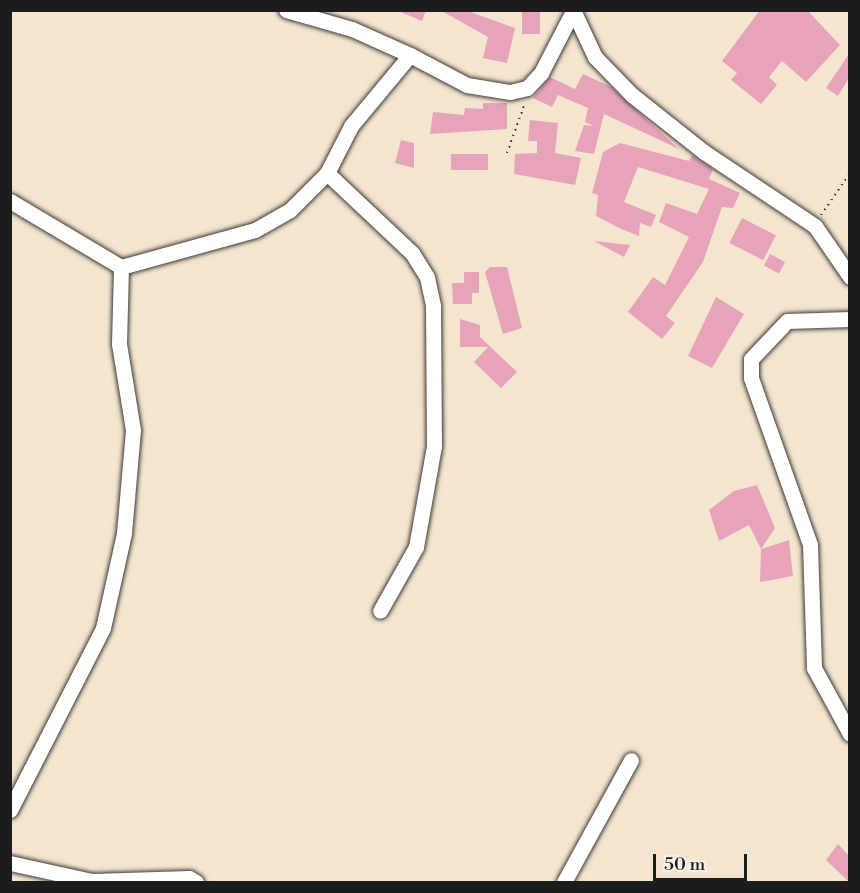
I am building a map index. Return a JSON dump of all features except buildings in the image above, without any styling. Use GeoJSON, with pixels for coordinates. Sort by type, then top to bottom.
{"type":"FeatureCollection","features":[{"type":"Feature","properties":{"kind":"street"},"geometry":{"type":"LineString","coordinates":[[286,10],[352,29],[467,84],[510,92],[527,88],[541,73],[573,11]]}},
{"type":"Feature","properties":{"kind":"street"},"geometry":{"type":"LineString","coordinates":[[573,11],[595,57],[632,95],[704,152],[815,226],[849,277]]}},
{"type":"Feature","properties":{"kind":"street"},"geometry":{"type":"LineString","coordinates":[[10,201],[121,267],[255,230],[290,210],[327,173],[351,126],[410,55]]}},
{"type":"Feature","properties":{"kind":"street"},"geometry":{"type":"LineString","coordinates":[[327,173],[412,253],[427,277],[433,306],[434,446],[416,547],[380,610]]}},
{"type":"Feature","properties":{"kind":"street"},"geometry":{"type":"LineString","coordinates":[[10,810],[103,628],[124,534],[133,430],[119,344],[121,267]]}},
{"type":"Feature","properties":{"kind":"street"},"geometry":{"type":"LineString","coordinates":[[849,319],[787,321],[751,359],[751,378],[810,545],[814,668],[849,734]]}},
{"type":"Feature","properties":{"kind":"street"},"geometry":{"type":"LineString","coordinates":[[564,882],[631,760]]}},
{"type":"Feature","properties":{"kind":"street"},"geometry":{"type":"LineString","coordinates":[[10,863],[92,881],[181,878],[196,882]]}},
{"type":"Feature","properties":{"kind":"path"},"geometry":{"type":"LineString","coordinates":[[507,153],[524,114],[527,88]]}},
{"type":"Feature","properties":{"kind":"path"},"geometry":{"type":"LineString","coordinates":[[815,226],[849,173]]}}]}
